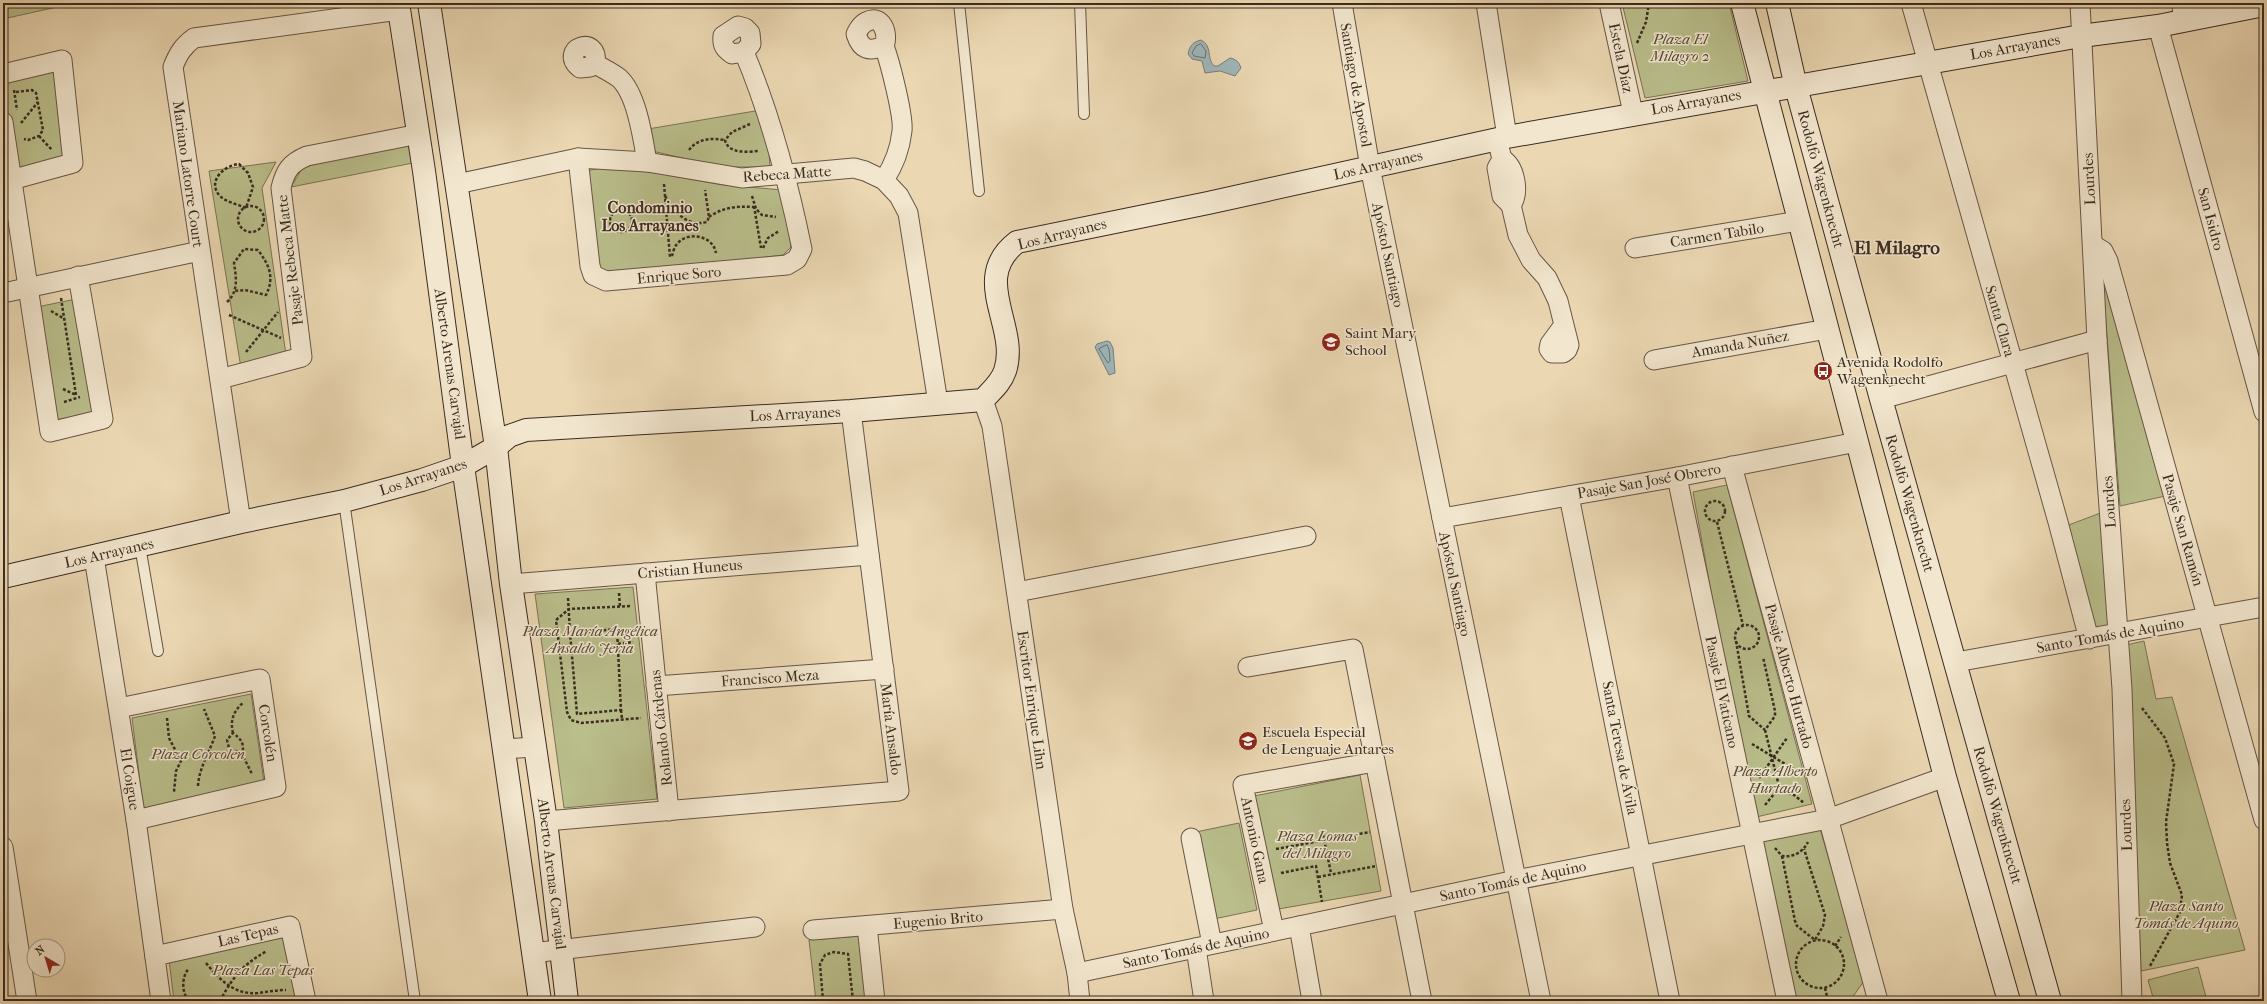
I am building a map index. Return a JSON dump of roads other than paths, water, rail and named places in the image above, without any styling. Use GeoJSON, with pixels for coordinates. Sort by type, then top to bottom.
{"type":"FeatureCollection","features":[{"type":"Feature","properties":{"kind":"street","name":"Alberto Arenas Carvajal"},"geometry":{"type":"LineString","coordinates":[[429,3],[496,447],[511,584],[546,821],[567,1001]]}},
{"type":"Feature","properties":{"kind":"street","name":"Santiago de Apostol"},"geometry":{"type":"LineString","coordinates":[[1342,3],[1370,167]]}},
{"type":"Feature","properties":{"kind":"street"},"geometry":{"type":"LineString","coordinates":[[1486,3],[1502,145],[1497,168],[1502,196],[1511,205],[1518,235],[1531,260],[1547,278],[1558,301],[1564,325]]}},
{"type":"Feature","properties":{"kind":"street","name":"Estela Díaz"},"geometry":{"type":"LineString","coordinates":[[1609,3],[1633,113]]}},
{"type":"Feature","properties":{"kind":"street"},"geometry":{"type":"LineString","coordinates":[[1742,3],[1946,777],[2009,1001]]}},
{"type":"Feature","properties":{"kind":"street","name":"Rodolfo Wagenknecht"},"geometry":{"type":"LineString","coordinates":[[1777,3],[1796,86],[1881,399],[2050,1001]]}},
{"type":"Feature","properties":{"kind":"street","name":"Santa Clara"},"geometry":{"type":"LineString","coordinates":[[1911,3],[1926,63],[2058,522],[2089,639]]}},
{"type":"Feature","properties":{"kind":"street","name":"Lourdes"},"geometry":{"type":"LineString","coordinates":[[2080,3],[2097,340],[2122,690],[2132,1001]]}},
{"type":"Feature","properties":{"kind":"street","name":"Los Arrayanes"},"geometry":{"type":"LineString","coordinates":[[3,577],[241,522],[344,501],[422,480],[463,466],[496,447],[509,436],[526,430],[850,411],[983,400],[996,386],[1005,371],[1008,354],[995,283],[998,267],[1006,250],[1017,242],[1370,167],[1502,145],[1633,113],[2081,36],[2158,26],[2182,12],[2264,5]]}},
{"type":"Feature","properties":{"kind":"street","name":"Alberto Arenas Carvajal"},"geometry":{"type":"LineString","coordinates":[[398,7],[419,134],[463,466],[504,749],[538,1001]]}},
{"type":"Feature","properties":{"kind":"street","name":"Mariano Latorre Court"},"geometry":{"type":"LineString","coordinates":[[241,522],[220,379],[213,308],[200,251],[173,67],[177,54],[184,45],[194,38],[398,7]]}},
{"type":"Feature","properties":{"kind":"street","name":"San Isidro"},"geometry":{"type":"LineString","coordinates":[[2158,26],[2264,412]]}},
{"type":"Feature","properties":{"kind":"street"},"geometry":{"type":"LineString","coordinates":[[884,46],[890,61],[903,130],[895,164],[884,180]]}},
{"type":"Feature","properties":{"kind":"street","name":"Enrique Soro"},"geometry":{"type":"LineString","coordinates":[[578,158],[590,266],[593,275],[606,281],[787,265],[797,259],[802,249],[779,153],[771,122],[744,52]]}},
{"type":"Feature","properties":{"kind":"street"},"geometry":{"type":"LineString","coordinates":[[3,74],[62,60],[74,163],[11,180]]}},
{"type":"Feature","properties":{"kind":"street"},"geometry":{"type":"LineString","coordinates":[[595,64],[620,79],[630,95],[655,164]]}},
{"type":"Feature","properties":{"kind":"street"},"geometry":{"type":"LineString","coordinates":[[13,118],[11,180],[50,432],[103,419],[78,276]]}},
{"type":"Feature","properties":{"kind":"street","name":"Pasaje Rebeca Matte"},"geometry":{"type":"LineString","coordinates":[[220,379],[302,357],[281,188],[284,174],[293,162],[307,156],[419,134]]}},
{"type":"Feature","properties":{"kind":"street","name":"Rebeca Matte"},"geometry":{"type":"LineString","coordinates":[[457,184],[578,158],[655,164],[694,171],[752,178],[854,168],[865,171],[884,180],[899,196],[908,213],[938,403]]}},
{"type":"Feature","properties":{"kind":"street","name":"Apóstol Santiago"},"geometry":{"type":"LineString","coordinates":[[1370,167],[1541,1001]]}},
{"type":"Feature","properties":{"kind":"street","name":"Carmen Tabilo"},"geometry":{"type":"LineString","coordinates":[[1635,248],[1799,221]]}},
{"type":"Feature","properties":{"kind":"street","name":"Pasaje San Ramón"},"geometry":{"type":"LineString","coordinates":[[2093,245],[2103,251],[2108,261],[2264,820]]}},
{"type":"Feature","properties":{"kind":"street"},"geometry":{"type":"LineString","coordinates":[[3,293],[58,280],[200,251]]}},
{"type":"Feature","properties":{"kind":"street","name":"Amanda Nuñez"},"geometry":{"type":"LineString","coordinates":[[1654,360],[1827,329]]}},
{"type":"Feature","properties":{"kind":"street"},"geometry":{"type":"LineString","coordinates":[[1881,399],[2097,340]]}},
{"type":"Feature","properties":{"kind":"street","name":"Escritor Enrique Lihn"},"geometry":{"type":"LineString","coordinates":[[983,400],[992,426],[1063,909],[1077,973],[1080,1001]]}},
{"type":"Feature","properties":{"kind":"street","name":"María Ansaldo"},"geometry":{"type":"LineString","coordinates":[[546,821],[899,791],[850,411]]}},
{"type":"Feature","properties":{"kind":"street","name":"Pasaje San José Obrero"},"geometry":{"type":"LineString","coordinates":[[1442,518],[1677,477],[1857,442]]}},
{"type":"Feature","properties":{"kind":"street","name":"Pasaje Alberto Hurtado"},"geometry":{"type":"LineString","coordinates":[[1732,466],[1878,1001]]}},
{"type":"Feature","properties":{"kind":"street","name":"Pasaje El Vaticano"},"geometry":{"type":"LineString","coordinates":[[1677,477],[1787,1001]]}},
{"type":"Feature","properties":{"kind":"street","name":"Santa Teresa de Ávila"},"geometry":{"type":"LineString","coordinates":[[1570,496],[1670,1001]]}},
{"type":"Feature","properties":{"kind":"street"},"geometry":{"type":"LineString","coordinates":[[1016,592],[1306,536]]}},
{"type":"Feature","properties":{"kind":"street","name":"Cristian Huneus"},"geometry":{"type":"LineString","coordinates":[[511,584],[869,554]]}},
{"type":"Feature","properties":{"kind":"street","name":"El Coigue"},"geometry":{"type":"LineString","coordinates":[[94,557],[136,820],[161,1001]]}},
{"type":"Feature","properties":{"kind":"street","name":"Rolando Cárdenas"},"geometry":{"type":"LineString","coordinates":[[645,573],[669,811]]}},
{"type":"Feature","properties":{"kind":"street","name":"Santo Tomás de Aquino"},"geometry":{"type":"LineString","coordinates":[[1956,662],[2264,607]]}},
{"type":"Feature","properties":{"kind":"street"},"geometry":{"type":"LineString","coordinates":[[1248,667],[1353,650],[1422,1001]]}},
{"type":"Feature","properties":{"kind":"street","name":"Francisco Meza"},"geometry":{"type":"LineString","coordinates":[[656,686],[884,669]]}},
{"type":"Feature","properties":{"kind":"street","name":"Corcolén"},"geometry":{"type":"LineString","coordinates":[[119,708],[260,679],[276,787],[136,820]]}},
{"type":"Feature","properties":{"kind":"street"},"geometry":{"type":"LineString","coordinates":[[504,749],[534,747]]}},
{"type":"Feature","properties":{"kind":"street","name":"Antonio Gana"},"geometry":{"type":"LineString","coordinates":[[1274,931],[1243,785],[1375,762]]}},
{"type":"Feature","properties":{"kind":"street","name":"Santo Tomás de Aquino"},"geometry":{"type":"LineString","coordinates":[[1077,973],[1516,880],[1828,818],[1946,777]]}},
{"type":"Feature","properties":{"kind":"street"},"geometry":{"type":"LineString","coordinates":[[1191,838],[1204,946],[1204,1001]]}},
{"type":"Feature","properties":{"kind":"street"},"geometry":{"type":"LineString","coordinates":[[3,847],[27,1001]]}},
{"type":"Feature","properties":{"kind":"street","name":"Eugenio Brito"},"geometry":{"type":"LineString","coordinates":[[813,930],[1063,909]]}},
{"type":"Feature","properties":{"kind":"street","name":"Las Tepas"},"geometry":{"type":"LineString","coordinates":[[155,956],[290,926],[299,998]]}},
{"type":"Feature","properties":{"kind":"street"},"geometry":{"type":"LineString","coordinates":[[868,926],[875,1001]]}},
{"type":"Feature","properties":{"kind":"street"},"geometry":{"type":"LineString","coordinates":[[1300,926],[1312,1001]]}},
{"type":"Feature","properties":{"kind":"street"},"geometry":{"type":"LineString","coordinates":[[532,953],[755,928]]}},
{"type":"Feature","properties":{"kind":"lane"},"geometry":{"type":"LineString","coordinates":[[959,3],[979,191]]}},
{"type":"Feature","properties":{"kind":"lane"},"geometry":{"type":"LineString","coordinates":[[1080,3],[1084,114]]}},
{"type":"Feature","properties":{"kind":"lane"},"geometry":{"type":"LineString","coordinates":[[344,501],[415,1001]]}},
{"type":"Feature","properties":{"kind":"lane"},"geometry":{"type":"LineString","coordinates":[[140,546],[158,651]]}},
{"type":"Feature","properties":{"kind":"water"},"geometry":{"type":"Polygon","coordinates":[[[1201,40],[1207,45],[1210,59],[1214,66],[1218,66],[1230,58],[1237,61],[1241,68],[1235,76],[1220,71],[1205,73],[1202,61],[1192,59],[1188,54],[1192,44],[1201,40]]]}},
{"type":"Feature","properties":{"kind":"water"},"geometry":{"type":"Polygon","coordinates":[[[1107,341],[1110,342],[1113,348],[1115,373],[1109,375],[1095,347],[1097,344],[1107,341]]]}},
{"type":"Feature","properties":{"kind":"place","name":"Saint Mary School"},"geometry":{"type":"Point","coordinates":[1331,342]}},
{"type":"Feature","properties":{"kind":"place","name":"Avenida Rodolfo Wagenknecht"},"geometry":{"type":"Point","coordinates":[1823,371]}},
{"type":"Feature","properties":{"kind":"place","name":"Escuela Especial de Lenguaje Antares"},"geometry":{"type":"Point","coordinates":[1248,741]}},
{"type":"Feature","properties":{"kind":"district","name":"Condominio Los Arrayanes"},"geometry":{"type":"Point","coordinates":[650,216]}},
{"type":"Feature","properties":{"kind":"district","name":"El Milagro"},"geometry":{"type":"Point","coordinates":[1897,248]}},
{"type":"Feature","properties":{"kind":"park label","name":"Plaza El Milagro 2"},"geometry":{"type":"Point","coordinates":[1680,48]}},
{"type":"Feature","properties":{"kind":"park label","name":"Plaza María Angélica Ansaldo Jeria"},"geometry":{"type":"Point","coordinates":[590,640]}},
{"type":"Feature","properties":{"kind":"park label","name":"Plaza Corcolen"},"geometry":{"type":"Point","coordinates":[198,754]}},
{"type":"Feature","properties":{"kind":"park label","name":"Plaza Alberto Hurtado"},"geometry":{"type":"Point","coordinates":[1775,780]}},
{"type":"Feature","properties":{"kind":"park label","name":"Plaza Lomas del Milagro"},"geometry":{"type":"Point","coordinates":[1317,844]}},
{"type":"Feature","properties":{"kind":"park label","name":"Plaza Santo Tomás de Aquino"},"geometry":{"type":"Point","coordinates":[2186,914]}},
{"type":"Feature","properties":{"kind":"park label","name":"Plaza Las Tepas"},"geometry":{"type":"Point","coordinates":[263,970]}}]}
